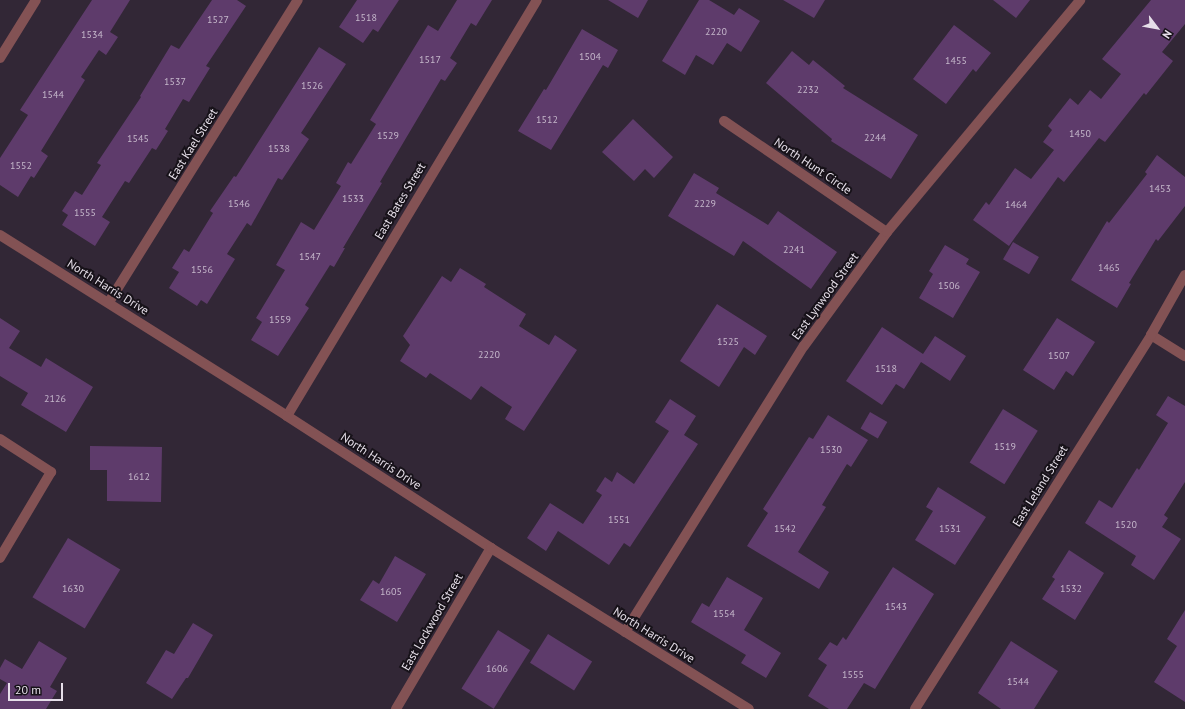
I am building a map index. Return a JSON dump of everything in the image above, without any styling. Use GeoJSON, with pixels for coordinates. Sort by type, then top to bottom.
{"type":"FeatureCollection","features":[{"type":"Feature","properties":{"kind":"street"},"geometry":{"type":"LineString","coordinates":[[0,58],[36,0]]}},
{"type":"Feature","properties":{"kind":"street","name":"East Kael Street"},"geometry":{"type":"LineString","coordinates":[[109,302],[298,0]]}},
{"type":"Feature","properties":{"kind":"street","name":"East Bates Street"},"geometry":{"type":"LineString","coordinates":[[287,416],[537,0]]}},
{"type":"Feature","properties":{"kind":"street","name":"East Lynwood Street"},"geometry":{"type":"LineString","coordinates":[[625,632],[804,346],[887,232],[1080,0]]}},
{"type":"Feature","properties":{"kind":"street","name":"North Hunt Circle"},"geometry":{"type":"LineString","coordinates":[[724,121],[887,232]]}},
{"type":"Feature","properties":{"kind":"street","name":"North Harris Drive"},"geometry":{"type":"LineString","coordinates":[[0,234],[109,302],[491,548],[749,709]]}},
{"type":"Feature","properties":{"kind":"street","name":"East Leland Street"},"geometry":{"type":"LineString","coordinates":[[914,709],[1151,335],[1185,276]]}},
{"type":"Feature","properties":{"kind":"street"},"geometry":{"type":"LineString","coordinates":[[1151,335],[1185,356]]}},
{"type":"Feature","properties":{"kind":"street"},"geometry":{"type":"LineString","coordinates":[[0,439],[51,472],[0,558]]}},
{"type":"Feature","properties":{"kind":"street","name":"East Lockwood Street"},"geometry":{"type":"LineString","coordinates":[[396,709],[491,548]]}},
{"type":"Feature","properties":{"kind":"building"},"geometry":{"type":"Polygon","coordinates":[[[92,0],[130,0],[110,32],[118,37],[106,55],[99,50],[81,77],[85,80],[41,151],[48,156],[34,178],[31,176],[18,197],[0,185],[0,158],[28,115],[20,110],[92,0]]]}},
{"type":"Feature","properties":{"kind":"building"},"geometry":{"type":"Polygon","coordinates":[[[212,0],[237,0],[246,6],[206,66],[210,68],[189,102],[183,99],[165,129],[168,131],[156,150],[152,148],[129,183],[125,181],[102,217],[110,222],[95,246],[62,225],[68,215],[62,211],[75,191],[82,195],[101,165],[97,163],[141,97],[140,96],[171,45],[179,49],[212,0]]]}},
{"type":"Feature","properties":{"kind":"building"},"geometry":{"type":"Polygon","coordinates":[[[357,0],[399,0],[378,32],[373,29],[363,43],[339,27],[357,0]]]}},
{"type":"Feature","properties":{"kind":"building"},"geometry":{"type":"Polygon","coordinates":[[[457,0],[492,0],[476,26],[471,23],[450,58],[457,63],[445,81],[441,79],[380,182],[382,183],[343,248],[345,248],[334,267],[330,265],[305,305],[309,308],[278,356],[251,340],[262,322],[256,318],[285,270],[276,265],[301,222],[314,230],[341,186],[336,183],[348,162],[351,164],[376,124],[370,120],[428,25],[438,31],[457,0]]]}},
{"type":"Feature","properties":{"kind":"building"},"geometry":{"type":"Polygon","coordinates":[[[608,0],[648,0],[638,18],[608,0]]]}},
{"type":"Feature","properties":{"kind":"building"},"geometry":{"type":"Polygon","coordinates":[[[699,0],[709,0],[734,15],[739,8],[760,21],[741,52],[727,43],[713,65],[696,55],[685,75],[662,61],[699,0]]]}},
{"type":"Feature","properties":{"kind":"building"},"geometry":{"type":"Polygon","coordinates":[[[783,0],[825,0],[814,18],[783,0]]]}},
{"type":"Feature","properties":{"kind":"building"},"geometry":{"type":"Polygon","coordinates":[[[993,0],[1030,0],[1016,18],[993,0]]]}},
{"type":"Feature","properties":{"kind":"building"},"geometry":{"type":"Polygon","coordinates":[[[1151,0],[1185,0],[1185,24],[1162,52],[1173,61],[1146,95],[1144,93],[1105,142],[1099,138],[1064,182],[1058,177],[1009,246],[973,220],[986,202],[989,205],[1015,168],[1031,179],[1054,150],[1043,142],[1052,130],[1048,126],[1070,98],[1078,105],[1090,90],[1101,99],[1121,74],[1102,59],[1151,0]]]}},
{"type":"Feature","properties":{"kind":"building"},"geometry":{"type":"Polygon","coordinates":[[[954,25],[991,53],[976,72],[973,69],[946,104],[913,79],[954,25]]]}},
{"type":"Feature","properties":{"kind":"building"},"geometry":{"type":"Polygon","coordinates":[[[582,29],[618,50],[608,68],[603,65],[551,150],[518,131],[544,89],[546,90],[582,29]]]}},
{"type":"Feature","properties":{"kind":"building"},"geometry":{"type":"Polygon","coordinates":[[[319,47],[346,64],[301,133],[309,139],[282,180],[278,178],[251,226],[247,223],[227,254],[235,259],[207,304],[201,300],[197,306],[169,288],[179,272],[172,268],[184,249],[189,252],[213,213],[210,211],[234,176],[236,177],[319,47]]]}},
{"type":"Feature","properties":{"kind":"building"},"geometry":{"type":"Polygon","coordinates":[[[792,51],[809,65],[813,60],[845,86],[843,88],[918,135],[891,179],[831,141],[832,139],[766,83],[792,51]]]}},
{"type":"Feature","properties":{"kind":"building"},"geometry":{"type":"Polygon","coordinates":[[[633,119],[673,157],[654,178],[645,169],[634,181],[602,152],[633,119]]]}},
{"type":"Feature","properties":{"kind":"building"},"geometry":{"type":"Polygon","coordinates":[[[1157,155],[1185,177],[1185,206],[1158,241],[1156,239],[1129,283],[1131,284],[1117,308],[1071,280],[1107,221],[1109,223],[1147,174],[1145,172],[1157,155]]]}},
{"type":"Feature","properties":{"kind":"building"},"geometry":{"type":"Polygon","coordinates":[[[694,173],[719,188],[716,193],[768,225],[778,211],[837,252],[811,289],[743,241],[734,256],[668,216],[694,173]]]}},
{"type":"Feature","properties":{"kind":"building"},"geometry":{"type":"Polygon","coordinates":[[[1013,242],[1039,257],[1029,274],[1003,259],[1013,242]]]}},
{"type":"Feature","properties":{"kind":"building"},"geometry":{"type":"Polygon","coordinates":[[[945,245],[969,259],[966,264],[980,272],[953,318],[919,298],[933,274],[929,271],[945,245]]]}},
{"type":"Feature","properties":{"kind":"building"},"geometry":{"type":"Polygon","coordinates":[[[460,268],[486,284],[484,287],[526,314],[519,326],[549,345],[555,335],[577,350],[524,431],[505,419],[512,407],[481,386],[471,400],[430,373],[426,378],[400,361],[410,345],[403,336],[442,276],[451,282],[460,268]]]}},
{"type":"Feature","properties":{"kind":"building"},"geometry":{"type":"Polygon","coordinates":[[[717,304],[767,336],[755,355],[744,347],[719,387],[680,361],[717,304]]]}},
{"type":"Feature","properties":{"kind":"building"},"geometry":{"type":"Polygon","coordinates":[[[0,318],[20,331],[9,348],[41,367],[46,358],[93,387],[66,432],[21,405],[28,393],[0,376],[0,318]]]}},
{"type":"Feature","properties":{"kind":"building"},"geometry":{"type":"Polygon","coordinates":[[[1057,318],[1095,342],[1073,376],[1066,371],[1054,390],[1023,370],[1057,318]]]}},
{"type":"Feature","properties":{"kind":"building"},"geometry":{"type":"Polygon","coordinates":[[[882,327],[923,354],[935,336],[966,356],[950,381],[921,362],[904,389],[896,384],[882,405],[846,381],[882,327]]]}},
{"type":"Feature","properties":{"kind":"building"},"geometry":{"type":"Polygon","coordinates":[[[1168,396],[1185,406],[1185,482],[1164,515],[1168,518],[1162,527],[1181,539],[1154,580],[1131,565],[1136,556],[1085,523],[1099,500],[1112,508],[1137,468],[1139,470],[1168,423],[1156,415],[1168,396]]]}},
{"type":"Feature","properties":{"kind":"building"},"geometry":{"type":"Polygon","coordinates":[[[670,399],[696,416],[684,435],[698,444],[630,547],[624,543],[609,565],[558,531],[546,551],[527,538],[550,503],[583,524],[602,495],[596,491],[605,477],[612,482],[617,472],[634,484],[669,431],[655,422],[670,399]]]}},
{"type":"Feature","properties":{"kind":"building"},"geometry":{"type":"Polygon","coordinates":[[[1003,409],[1038,431],[1004,484],[970,462],[1003,409]]]}},
{"type":"Feature","properties":{"kind":"building"},"geometry":{"type":"Polygon","coordinates":[[[870,412],[887,422],[878,438],[860,428],[870,412]]]}},
{"type":"Feature","properties":{"kind":"building"},"geometry":{"type":"Polygon","coordinates":[[[828,415],[868,440],[851,467],[847,464],[822,505],[826,507],[798,552],[829,572],[819,589],[747,546],[768,513],[763,509],[809,437],[813,439],[828,415]]]}},
{"type":"Feature","properties":{"kind":"building"},"geometry":{"type":"Polygon","coordinates":[[[90,446],[162,447],[161,502],[107,501],[107,470],[90,470],[90,446]]]}},
{"type":"Feature","properties":{"kind":"building"},"geometry":{"type":"Polygon","coordinates":[[[938,487],[986,517],[955,565],[915,540],[933,511],[926,507],[938,487]]]}},
{"type":"Feature","properties":{"kind":"building"},"geometry":{"type":"Polygon","coordinates":[[[68,538],[120,569],[85,629],[32,597],[68,538]]]}},
{"type":"Feature","properties":{"kind":"building"},"geometry":{"type":"Polygon","coordinates":[[[1069,550],[1104,573],[1075,620],[1042,599],[1055,579],[1052,577],[1069,550]]]}},
{"type":"Feature","properties":{"kind":"building"},"geometry":{"type":"Polygon","coordinates":[[[395,556],[426,574],[397,622],[360,600],[373,580],[379,584],[395,556]]]}},
{"type":"Feature","properties":{"kind":"building"},"geometry":{"type":"Polygon","coordinates":[[[893,567],[934,594],[875,689],[864,683],[847,709],[829,709],[808,696],[827,665],[818,659],[830,642],[837,646],[843,637],[846,640],[893,567]]]}},
{"type":"Feature","properties":{"kind":"building"},"geometry":{"type":"Polygon","coordinates":[[[727,577],[763,598],[744,630],[781,653],[766,678],[741,663],[746,655],[691,622],[702,603],[709,607],[727,577]]]}},
{"type":"Feature","properties":{"kind":"building"},"geometry":{"type":"Polygon","coordinates":[[[1185,610],[1185,702],[1154,682],[1177,646],[1167,639],[1185,610]]]}},
{"type":"Feature","properties":{"kind":"building"},"geometry":{"type":"Polygon","coordinates":[[[193,623],[213,635],[188,678],[186,678],[172,699],[146,683],[166,650],[174,654],[193,623]]]}},
{"type":"Feature","properties":{"kind":"building"},"geometry":{"type":"Polygon","coordinates":[[[498,630],[530,650],[494,709],[461,689],[498,630]]]}},
{"type":"Feature","properties":{"kind":"building"},"geometry":{"type":"Polygon","coordinates":[[[548,634],[592,662],[574,690],[530,663],[548,634]]]}},
{"type":"Feature","properties":{"kind":"building"},"geometry":{"type":"Polygon","coordinates":[[[39,641],[67,658],[50,687],[57,691],[46,709],[0,709],[0,694],[7,683],[0,679],[0,668],[5,659],[22,669],[39,641]]]}},
{"type":"Feature","properties":{"kind":"building"},"geometry":{"type":"Polygon","coordinates":[[[1011,641],[1058,671],[1034,709],[1001,709],[978,693],[1011,641]]]}}]}
